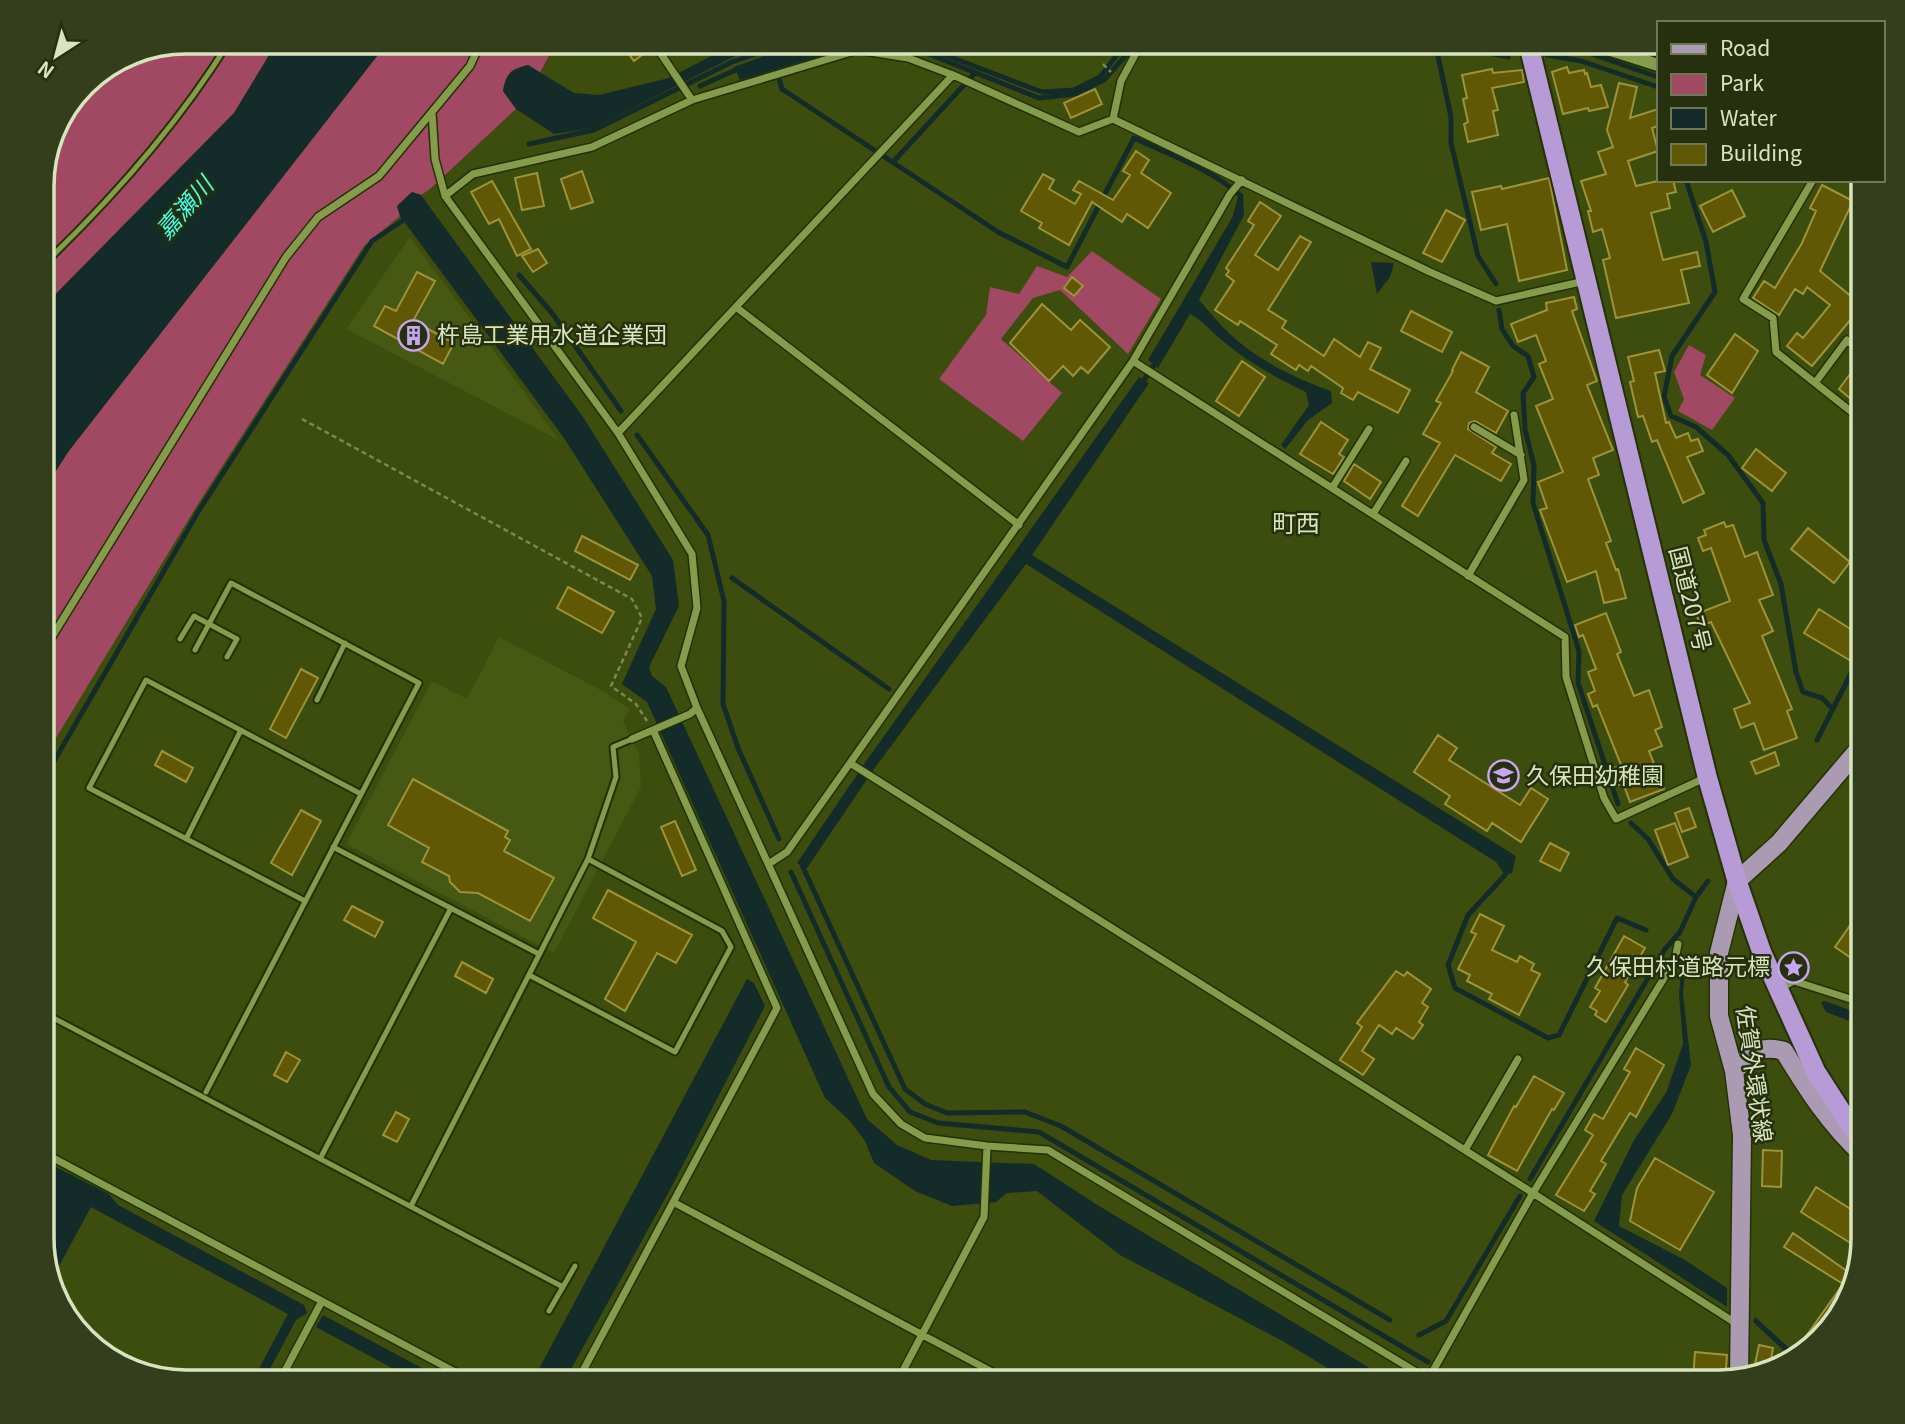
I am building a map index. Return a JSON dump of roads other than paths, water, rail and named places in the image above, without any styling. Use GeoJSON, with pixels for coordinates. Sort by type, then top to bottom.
{"type":"FeatureCollection","features":[{"type":"Feature","properties":{"kind":"highway","name":"国道207号"},"geometry":{"type":"LineString","coordinates":[[1531,54],[1588,280],[1707,776],[1737,881],[1762,953],[1816,1072],[1851,1126]]}},
{"type":"Feature","properties":{"kind":"main road"},"geometry":{"type":"LineString","coordinates":[[1737,881],[1779,843],[1851,758]]}},
{"type":"Feature","properties":{"kind":"main road","name":"佐賀外環状線"},"geometry":{"type":"LineString","coordinates":[[1737,881],[1719,953],[1719,1016],[1734,1071],[1742,1135],[1739,1368]]}},
{"type":"Feature","properties":{"kind":"main road"},"geometry":{"type":"LineString","coordinates":[[1734,1071],[1760,1048],[1770,1047],[1784,1051],[1807,1088],[1840,1134],[1851,1145]]}},
{"type":"Feature","properties":{"kind":"street"},"geometry":{"type":"LineString","coordinates":[[55,632],[286,257],[318,216],[379,176],[470,65],[475,54]]}},
{"type":"Feature","properties":{"kind":"street"},"geometry":{"type":"LineString","coordinates":[[661,54],[692,100]]}},
{"type":"Feature","properties":{"kind":"street"},"geometry":{"type":"LineString","coordinates":[[446,196],[474,174],[593,147],[692,100],[845,54]]}},
{"type":"Feature","properties":{"kind":"street"},"geometry":{"type":"LineString","coordinates":[[883,54],[908,58],[953,75],[1079,132],[1112,118],[1430,272],[1496,301],[1588,280]]}},
{"type":"Feature","properties":{"kind":"street"},"geometry":{"type":"LineString","coordinates":[[1112,118],[1121,81],[1136,54]]}},
{"type":"Feature","properties":{"kind":"street"},"geometry":{"type":"LineString","coordinates":[[1624,54],[1657,65]]}},
{"type":"Feature","properties":{"kind":"street"},"geometry":{"type":"LineString","coordinates":[[618,433],[953,75]]}},
{"type":"Feature","properties":{"kind":"street"},"geometry":{"type":"LineString","coordinates":[[432,112],[435,159],[446,196],[618,433],[692,554],[697,607],[681,666],[697,708],[873,1094],[901,1124],[925,1138],[1048,1150],[1414,1370]]}},
{"type":"Feature","properties":{"kind":"street"},"geometry":{"type":"LineString","coordinates":[[769,863],[787,852],[853,765],[1133,361],[1230,194],[1242,180]]}},
{"type":"Feature","properties":{"kind":"street"},"geometry":{"type":"LineString","coordinates":[[1812,182],[1743,299],[1773,318],[1776,352],[1851,412]]}},
{"type":"Feature","properties":{"kind":"street"},"geometry":{"type":"LineString","coordinates":[[736,307],[1019,525]]}},
{"type":"Feature","properties":{"kind":"street"},"geometry":{"type":"LineString","coordinates":[[1815,383],[1847,340],[1851,343]]}},
{"type":"Feature","properties":{"kind":"street"},"geometry":{"type":"LineString","coordinates":[[1133,361],[1564,637],[1566,677],[1604,798],[1616,819],[1707,776]]}},
{"type":"Feature","properties":{"kind":"street"},"geometry":{"type":"LineString","coordinates":[[1468,576],[1524,480],[1514,415]]}},
{"type":"Feature","properties":{"kind":"street"},"geometry":{"type":"LineString","coordinates":[[1474,427],[1521,455]]}},
{"type":"Feature","properties":{"kind":"street"},"geometry":{"type":"LineString","coordinates":[[1332,488],[1369,429]]}},
{"type":"Feature","properties":{"kind":"street"},"geometry":{"type":"LineString","coordinates":[[1373,514],[1406,461]]}},
{"type":"Feature","properties":{"kind":"street"},"geometry":{"type":"LineString","coordinates":[[632,738],[690,714],[697,708]]}},
{"type":"Feature","properties":{"kind":"street"},"geometry":{"type":"LineString","coordinates":[[583,1370],[777,1008],[654,729]]}},
{"type":"Feature","properties":{"kind":"street"},"geometry":{"type":"LineString","coordinates":[[853,765],[1533,1193],[1740,1327]]}},
{"type":"Feature","properties":{"kind":"street"},"geometry":{"type":"LineString","coordinates":[[1436,1370],[1533,1193],[1675,960],[1678,944]]}},
{"type":"Feature","properties":{"kind":"street"},"geometry":{"type":"LineString","coordinates":[[1778,989],[1794,981],[1851,999]]}},
{"type":"Feature","properties":{"kind":"street"},"geometry":{"type":"LineString","coordinates":[[1465,1150],[1518,1059]]}},
{"type":"Feature","properties":{"kind":"street"},"geometry":{"type":"LineString","coordinates":[[904,1370],[984,1217],[987,1146]]}},
{"type":"Feature","properties":{"kind":"street"},"geometry":{"type":"LineString","coordinates":[[55,1159],[451,1370]]}},
{"type":"Feature","properties":{"kind":"street"},"geometry":{"type":"LineString","coordinates":[[673,1202],[988,1370]]}},
{"type":"Feature","properties":{"kind":"street"},"geometry":{"type":"LineString","coordinates":[[285,1370],[322,1301]]}},
{"type":"Feature","properties":{"kind":"lane"},"geometry":{"type":"LineString","coordinates":[[55,253],[96,214],[150,154],[221,54]]}},
{"type":"Feature","properties":{"kind":"lane"},"geometry":{"type":"LineString","coordinates":[[195,650],[231,583],[419,683],[206,1092]]}},
{"type":"Feature","properties":{"kind":"lane"},"geometry":{"type":"LineString","coordinates":[[180,639],[194,617],[237,639],[227,657]]}},
{"type":"Feature","properties":{"kind":"lane"},"geometry":{"type":"LineString","coordinates":[[317,700],[345,643]]}},
{"type":"Feature","properties":{"kind":"lane"},"geometry":{"type":"LineString","coordinates":[[305,901],[89,788],[146,680],[361,794]]}},
{"type":"Feature","properties":{"kind":"lane"},"geometry":{"type":"LineString","coordinates":[[186,839],[241,730]]}},
{"type":"Feature","properties":{"kind":"lane"},"geometry":{"type":"LineString","coordinates":[[411,1206],[588,859],[616,777],[613,747],[632,738]]}},
{"type":"Feature","properties":{"kind":"lane"},"geometry":{"type":"LineString","coordinates":[[334,847],[539,954]]}},
{"type":"Feature","properties":{"kind":"lane"},"geometry":{"type":"LineString","coordinates":[[528,975],[675,1052],[731,947],[722,931],[588,859]]}},
{"type":"Feature","properties":{"kind":"lane"},"geometry":{"type":"LineString","coordinates":[[320,1159],[452,908]]}},
{"type":"Feature","properties":{"kind":"lane"},"geometry":{"type":"LineString","coordinates":[[55,1019],[563,1287]]}},
{"type":"Feature","properties":{"kind":"lane"},"geometry":{"type":"LineString","coordinates":[[549,1311],[575,1266]]}},
{"type":"Feature","properties":{"kind":"water","name":"嘉瀬川"},"geometry":{"type":"Polygon","coordinates":[[[270,54],[379,54],[68,452],[55,472],[55,295],[234,113],[270,54]]]}},
{"type":"Feature","properties":{"kind":"water"},"geometry":{"type":"Polygon","coordinates":[[[715,54],[739,54],[593,128],[554,134],[516,109],[503,91],[510,73],[528,65],[574,93],[599,95],[669,78],[715,54]]]}},
{"type":"Feature","properties":{"kind":"water"},"geometry":{"type":"Polygon","coordinates":[[[769,54],[828,54],[740,80],[734,67],[769,54]]]}},
{"type":"Feature","properties":{"kind":"water"},"geometry":{"type":"Polygon","coordinates":[[[412,192],[421,195],[583,417],[673,560],[679,606],[649,667],[652,676],[666,687],[867,1119],[897,1145],[931,1160],[1034,1164],[1099,1206],[1373,1370],[1331,1370],[1286,1343],[1120,1255],[1037,1191],[1007,1193],[996,1202],[952,1206],[915,1191],[874,1163],[865,1141],[850,1121],[825,1098],[647,702],[622,684],[656,609],[652,576],[564,438],[400,216],[397,206],[412,192]]]}},
{"type":"Feature","properties":{"kind":"water"},"geometry":{"type":"Polygon","coordinates":[[[1243,196],[1244,215],[1199,300],[1228,332],[1254,353],[1292,375],[1331,391],[1332,403],[1308,420],[1285,449],[1281,445],[1309,405],[1306,392],[1243,357],[1195,317],[1190,314],[1158,368],[1148,360],[1232,218],[1238,197],[1243,196]]]}},
{"type":"Feature","properties":{"kind":"water"},"geometry":{"type":"Polygon","coordinates":[[[1371,262],[1394,263],[1390,277],[1377,294],[1371,262]]]}},
{"type":"Feature","properties":{"kind":"water"},"geometry":{"type":"Polygon","coordinates":[[[1139,377],[1149,383],[1032,555],[1516,856],[1512,873],[1505,875],[1496,862],[1026,564],[874,769],[807,868],[797,863],[1139,377]]]}},
{"type":"Feature","properties":{"kind":"water"},"geometry":{"type":"Polygon","coordinates":[[[1682,959],[1686,961],[1683,994],[1691,1065],[1672,1114],[1622,1195],[1619,1226],[1685,1260],[1727,1288],[1727,1307],[1594,1221],[1634,1140],[1666,1093],[1683,1044],[1679,994],[1682,959]]]}},
{"type":"Feature","properties":{"kind":"water"},"geometry":{"type":"Polygon","coordinates":[[[747,979],[754,983],[765,1006],[672,1186],[571,1370],[538,1370],[747,979]]]}},
{"type":"Feature","properties":{"kind":"water"},"geometry":{"type":"Polygon","coordinates":[[[1821,1002],[1851,1011],[1851,1021],[1826,1012],[1821,1002]]]}},
{"type":"Feature","properties":{"kind":"water"},"geometry":{"type":"Polygon","coordinates":[[[55,1167],[109,1194],[118,1205],[304,1305],[307,1313],[296,1320],[269,1370],[258,1370],[288,1314],[91,1207],[58,1268],[55,1247],[55,1167]]]}},
{"type":"Feature","properties":{"kind":"water"},"geometry":{"type":"Polygon","coordinates":[[[323,1315],[426,1370],[396,1370],[316,1327],[323,1315]]]}},
{"type":"Feature","properties":{"kind":"water"},"geometry":{"type":"Polygon","coordinates":[[[1755,1317],[1790,1349],[1785,1352],[1753,1322],[1755,1317]]]}},
{"type":"Feature","properties":{"kind":"waterway"},"geometry":{"type":"LineString","coordinates":[[529,144],[594,130],[732,62],[756,54]]}},
{"type":"Feature","properties":{"kind":"waterway"},"geometry":{"type":"LineString","coordinates":[[929,54],[1039,98],[1075,94],[1104,80],[1127,54]]}},
{"type":"Feature","properties":{"kind":"waterway"},"geometry":{"type":"LineString","coordinates":[[943,54],[1042,92],[1074,90],[1100,77],[1118,54]]}},
{"type":"Feature","properties":{"kind":"waterway"},"geometry":{"type":"LineString","coordinates":[[1438,54],[1451,117],[1451,143],[1478,256],[1496,284]]}},
{"type":"Feature","properties":{"kind":"waterway"},"geometry":{"type":"LineString","coordinates":[[1494,54],[1508,57]]}},
{"type":"Feature","properties":{"kind":"waterway"},"geometry":{"type":"LineString","coordinates":[[1592,54],[1657,77]]}},
{"type":"Feature","properties":{"kind":"waterway"},"geometry":{"type":"LineString","coordinates":[[1547,55],[1581,61],[1657,87]]}},
{"type":"Feature","properties":{"kind":"waterway"},"geometry":{"type":"LineString","coordinates":[[700,86],[742,67]]}},
{"type":"Feature","properties":{"kind":"waterway"},"geometry":{"type":"LineString","coordinates":[[777,71],[782,89],[998,232],[1067,267],[1134,138],[1203,170],[1241,196]]}},
{"type":"Feature","properties":{"kind":"waterway"},"geometry":{"type":"LineString","coordinates":[[893,162],[975,73]]}},
{"type":"Feature","properties":{"kind":"waterway"},"geometry":{"type":"LineString","coordinates":[[1687,182],[1706,242],[1715,292],[1672,356],[1664,397],[1671,416],[1696,427],[1728,455],[1763,503],[1764,540],[1781,584],[1796,672],[1803,692],[1822,698],[1833,709]]}},
{"type":"Feature","properties":{"kind":"waterway"},"geometry":{"type":"LineString","coordinates":[[55,760],[198,512],[372,241],[408,217]]}},
{"type":"Feature","properties":{"kind":"waterway"},"geometry":{"type":"LineString","coordinates":[[519,275],[552,313],[621,411]]}},
{"type":"Feature","properties":{"kind":"waterway"},"geometry":{"type":"LineString","coordinates":[[1499,310],[1502,329],[1513,346],[1528,356],[1534,377],[1523,393],[1525,429],[1534,466],[1533,503],[1579,651],[1578,683],[1618,804]]}},
{"type":"Feature","properties":{"kind":"waterway"},"geometry":{"type":"LineString","coordinates":[[1144,380],[1154,365]]}},
{"type":"Feature","properties":{"kind":"waterway"},"geometry":{"type":"LineString","coordinates":[[637,435],[708,535],[724,601],[723,704],[738,748],[779,839]]}},
{"type":"Feature","properties":{"kind":"waterway"},"geometry":{"type":"LineString","coordinates":[[732,578],[889,689]]}},
{"type":"Feature","properties":{"kind":"waterway"},"geometry":{"type":"LineString","coordinates":[[1817,740],[1851,673]]}},
{"type":"Feature","properties":{"kind":"waterway"},"geometry":{"type":"LineString","coordinates":[[1631,823],[1648,839],[1673,879],[1696,897]]}},
{"type":"Feature","properties":{"kind":"waterway"},"geometry":{"type":"LineString","coordinates":[[802,865],[905,1089],[925,1104],[947,1113],[1025,1112],[1061,1126],[1390,1320]]}},
{"type":"Feature","properties":{"kind":"waterway"},"geometry":{"type":"LineString","coordinates":[[1507,869],[1505,875],[1468,915],[1448,965],[1455,988],[1548,1038],[1559,1035],[1617,918],[1646,930]]}},
{"type":"Feature","properties":{"kind":"waterway"},"geometry":{"type":"LineString","coordinates":[[791,872],[889,1087],[910,1112],[938,1123],[1039,1132],[1428,1362]]}},
{"type":"Feature","properties":{"kind":"waterway"},"geometry":{"type":"LineString","coordinates":[[1530,1179],[1665,949],[1680,932],[1696,897],[1708,881]]}},
{"type":"Feature","properties":{"kind":"waterway"},"geometry":{"type":"LineString","coordinates":[[1419,1335],[1446,1321],[1520,1196]]}},
{"type":"Feature","properties":{"kind":"place","name":"杵島工業用水道企業団"},"geometry":{"type":"Point","coordinates":[414,335]}},
{"type":"Feature","properties":{"kind":"place","name":"久保田幼稚園"},"geometry":{"type":"Point","coordinates":[1503,776]}},
{"type":"Feature","properties":{"kind":"place","name":"久保田村道路元標"},"geometry":{"type":"Point","coordinates":[1793,967]}},
{"type":"Feature","properties":{"kind":"district","name":"町西"},"geometry":{"type":"Point","coordinates":[1296,524]}}]}
